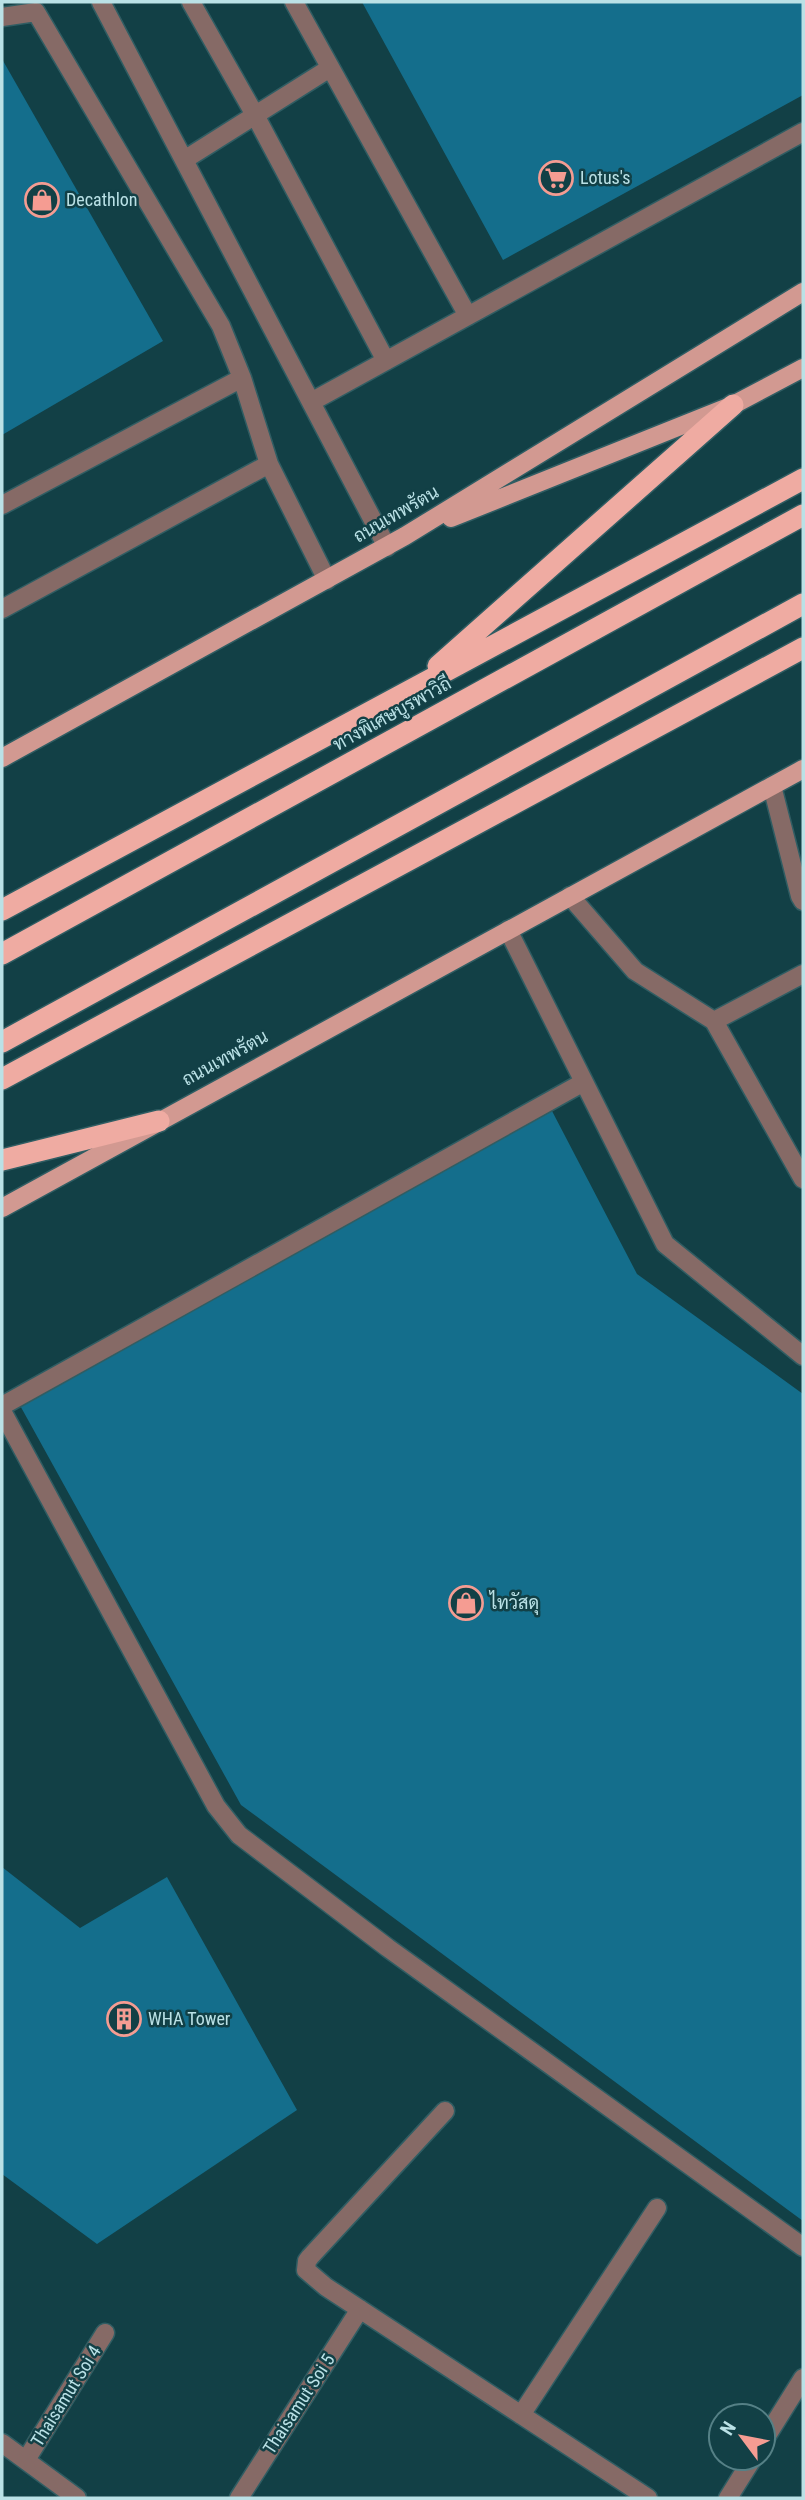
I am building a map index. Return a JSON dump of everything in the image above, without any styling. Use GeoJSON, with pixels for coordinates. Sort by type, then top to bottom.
{"type":"FeatureCollection","features":[{"type":"Feature","properties":{"kind":"highway"},"geometry":{"type":"LineString","coordinates":[[410,690],[733,405]]}},
{"type":"Feature","properties":{"kind":"highway"},"geometry":{"type":"LineString","coordinates":[[2,910],[803,479]]}},
{"type":"Feature","properties":{"kind":"highway","name":"ทางพิเศษบูรพาวิถี"},"geometry":{"type":"LineString","coordinates":[[2,954],[803,515]]}},
{"type":"Feature","properties":{"kind":"highway"},"geometry":{"type":"LineString","coordinates":[[2,1042],[803,604]]}},
{"type":"Feature","properties":{"kind":"highway"},"geometry":{"type":"LineString","coordinates":[[2,1079],[803,648]]}},
{"type":"Feature","properties":{"kind":"highway"},"geometry":{"type":"LineString","coordinates":[[2,1160],[159,1121]]}},
{"type":"Feature","properties":{"kind":"main road","name":"ถนนเทพรัตน"},"geometry":{"type":"LineString","coordinates":[[2,758],[405,537],[803,292]]}},
{"type":"Feature","properties":{"kind":"main road"},"geometry":{"type":"LineString","coordinates":[[405,537],[733,405],[803,368]]}},
{"type":"Feature","properties":{"kind":"main road","name":"ถนนเทพรัตน"},"geometry":{"type":"LineString","coordinates":[[2,1208],[803,769]]}},
{"type":"Feature","properties":{"kind":"street"},"geometry":{"type":"LineString","coordinates":[[101,2],[387,547]]}},
{"type":"Feature","properties":{"kind":"street"},"geometry":{"type":"LineString","coordinates":[[191,2],[255,115],[386,361]]}},
{"type":"Feature","properties":{"kind":"street"},"geometry":{"type":"LineString","coordinates":[[294,2],[468,316]]}},
{"type":"Feature","properties":{"kind":"street"},"geometry":{"type":"LineString","coordinates":[[2,17],[36,12],[221,326],[242,378],[269,464],[327,580]]}},
{"type":"Feature","properties":{"kind":"street"},"geometry":{"type":"LineString","coordinates":[[184,160],[330,68]]}},
{"type":"Feature","properties":{"kind":"street"},"geometry":{"type":"LineString","coordinates":[[311,402],[803,132]]}},
{"type":"Feature","properties":{"kind":"street"},"geometry":{"type":"LineString","coordinates":[[2,505],[242,378]]}},
{"type":"Feature","properties":{"kind":"street"},"geometry":{"type":"LineString","coordinates":[[2,610],[269,464]]}},
{"type":"Feature","properties":{"kind":"street"},"geometry":{"type":"LineString","coordinates":[[772,786],[803,901]]}},
{"type":"Feature","properties":{"kind":"street"},"geometry":{"type":"LineString","coordinates":[[570,896],[635,971],[714,1021],[803,1179]]}},
{"type":"Feature","properties":{"kind":"street"},"geometry":{"type":"LineString","coordinates":[[508,930],[665,1244],[803,1356]]}},
{"type":"Feature","properties":{"kind":"street"},"geometry":{"type":"LineString","coordinates":[[714,1021],[803,974]]}},
{"type":"Feature","properties":{"kind":"street"},"geometry":{"type":"LineString","coordinates":[[2,1406],[584,1082]]}},
{"type":"Feature","properties":{"kind":"street"},"geometry":{"type":"LineString","coordinates":[[2,1411],[216,1806],[239,1835],[388,1948],[803,2247]]}},
{"type":"Feature","properties":{"kind":"street"},"geometry":{"type":"LineString","coordinates":[[445,2111],[307,2261],[306,2270],[360,2309],[648,2498]]}},
{"type":"Feature","properties":{"kind":"street"},"geometry":{"type":"LineString","coordinates":[[521,2415],[657,2208]]}},
{"type":"Feature","properties":{"kind":"street","name":"Thaisamut Soi 5"},"geometry":{"type":"LineString","coordinates":[[239,2498],[360,2309]]}},
{"type":"Feature","properties":{"kind":"street","name":"Thaisamut Soi 4"},"geometry":{"type":"LineString","coordinates":[[26,2460],[105,2333]]}},
{"type":"Feature","properties":{"kind":"street"},"geometry":{"type":"LineString","coordinates":[[777,2420],[803,2378]]}},
{"type":"Feature","properties":{"kind":"street"},"geometry":{"type":"LineString","coordinates":[[2,2443],[77,2498]]}},
{"type":"Feature","properties":{"kind":"street"},"geometry":{"type":"LineString","coordinates":[[728,2498],[744,2472]]}},
{"type":"Feature","properties":{"kind":"building","name":"Lotus's"},"geometry":{"type":"Polygon","coordinates":[[[362,2],[803,2],[803,95],[503,260],[362,2]]]}},
{"type":"Feature","properties":{"kind":"building","name":"Decathlon"},"geometry":{"type":"Polygon","coordinates":[[[2,59],[163,341],[2,435],[2,59]]]}},
{"type":"Feature","properties":{"kind":"building","name":"ไทวัสดุ"},"geometry":{"type":"Polygon","coordinates":[[[552,1111],[637,1274],[803,1394],[803,2221],[241,1805],[17,1400],[552,1111]]]}},
{"type":"Feature","properties":{"kind":"building","name":"WHA Tower"},"geometry":{"type":"Polygon","coordinates":[[[2,1867],[80,1928],[167,1877],[297,2110],[97,2244],[2,2174],[2,1867]]]}},
{"type":"Feature","properties":{"kind":"place","name":"Lotus's"},"geometry":{"type":"Point","coordinates":[556,178]}},
{"type":"Feature","properties":{"kind":"place","name":"Decathlon"},"geometry":{"type":"Point","coordinates":[42,200]}},
{"type":"Feature","properties":{"kind":"place","name":"ไทวัสดุ"},"geometry":{"type":"Point","coordinates":[466,1603]}},
{"type":"Feature","properties":{"kind":"place","name":"WHA Tower"},"geometry":{"type":"Point","coordinates":[124,2019]}}]}
